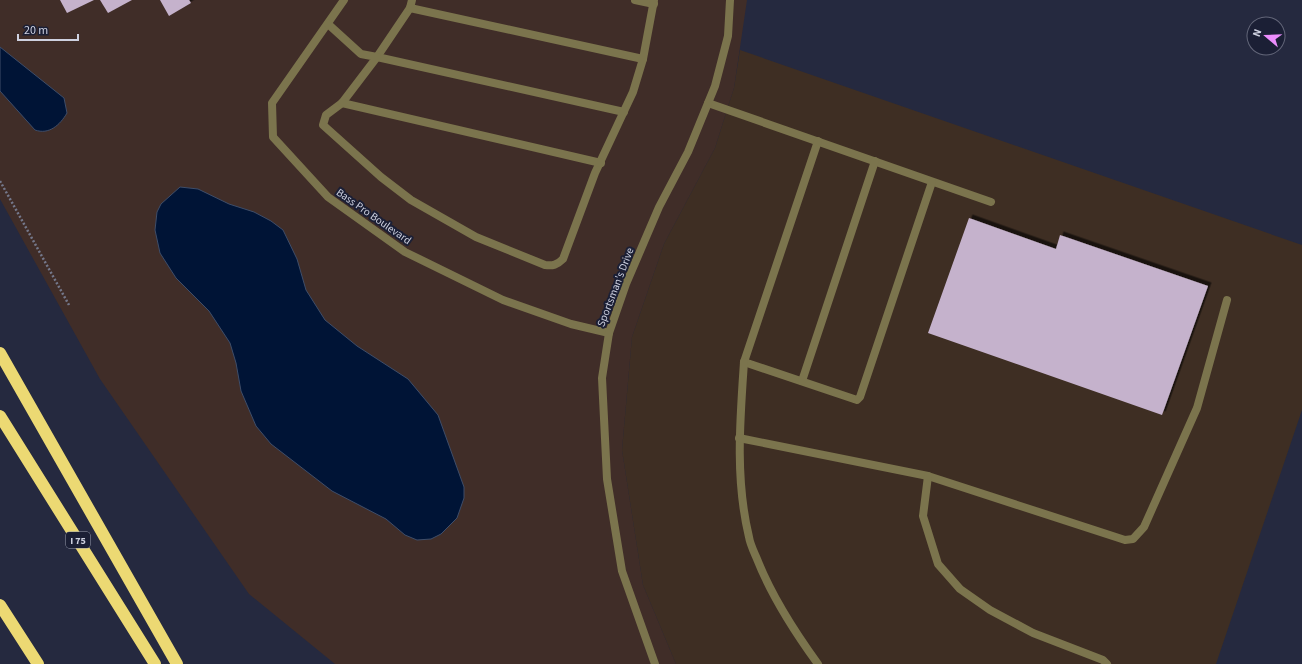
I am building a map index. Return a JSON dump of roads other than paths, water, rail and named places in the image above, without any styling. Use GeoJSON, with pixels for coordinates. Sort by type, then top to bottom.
{"type":"FeatureCollection","features":[{"type":"Feature","properties":{"kind":"highway"},"geometry":{"type":"LineString","coordinates":[[0,353],[177,664]]}},
{"type":"Feature","properties":{"kind":"highway","name":"I 75"},"geometry":{"type":"LineString","coordinates":[[0,416],[155,664]]}},
{"type":"Feature","properties":{"kind":"highway"},"geometry":{"type":"LineString","coordinates":[[0,605],[38,664]]}},
{"type":"Feature","properties":{"kind":"street","name":"Bass Pro Boulevard"},"geometry":{"type":"LineString","coordinates":[[344,0],[272,103],[273,137],[328,197],[405,252],[503,300],[571,324],[609,333]]}},
{"type":"Feature","properties":{"kind":"street"},"geometry":{"type":"LineString","coordinates":[[635,0],[654,2],[643,59],[633,92],[600,163],[563,259],[558,264],[552,266],[545,265],[476,237],[411,200],[381,177],[323,125],[326,115],[342,103],[377,57],[411,4],[643,59]]}},
{"type":"Feature","properties":{"kind":"street","name":"Sportsman's Drive"},"geometry":{"type":"LineString","coordinates":[[655,664],[622,571],[608,480],[602,378],[609,333],[626,284],[659,207],[688,152],[715,86],[728,36],[730,0]]}},
{"type":"Feature","properties":{"kind":"street"},"geometry":{"type":"LineString","coordinates":[[328,24],[361,54],[624,112]]}},
{"type":"Feature","properties":{"kind":"street"},"geometry":{"type":"LineString","coordinates":[[342,103],[600,163]]}},
{"type":"Feature","properties":{"kind":"street"},"geometry":{"type":"LineString","coordinates":[[708,103],[991,202]]}},
{"type":"Feature","properties":{"kind":"street"},"geometry":{"type":"LineString","coordinates":[[818,142],[744,362],[738,438],[742,487],[749,537],[766,582],[799,638],[818,664]]}},
{"type":"Feature","properties":{"kind":"street"},"geometry":{"type":"LineString","coordinates":[[802,381],[875,161]]}},
{"type":"Feature","properties":{"kind":"street"},"geometry":{"type":"LineString","coordinates":[[744,362],[857,400],[860,397],[932,182]]}},
{"type":"Feature","properties":{"kind":"street"},"geometry":{"type":"LineString","coordinates":[[738,438],[928,476],[1125,540],[1133,539],[1144,527],[1197,408],[1228,300]]}},
{"type":"Feature","properties":{"kind":"street"},"geometry":{"type":"LineString","coordinates":[[928,476],[923,516],[938,564],[960,589],[990,610],[1033,633],[1103,660],[1107,664]]}},
{"type":"Feature","properties":{"kind":"water"},"geometry":{"type":"Polygon","coordinates":[[[0,47],[64,98],[67,113],[54,128],[45,131],[35,130],[0,91],[0,47]]]}},
{"type":"Feature","properties":{"kind":"water"},"geometry":{"type":"Polygon","coordinates":[[[180,187],[198,189],[229,204],[254,212],[271,221],[283,230],[297,259],[306,290],[325,320],[357,346],[408,379],[438,415],[464,487],[464,498],[457,518],[441,534],[431,539],[417,540],[405,535],[386,519],[332,491],[271,444],[256,426],[241,391],[236,363],[230,343],[209,311],[176,278],[160,253],[155,230],[157,212],[161,204],[180,187]]]}}]}
